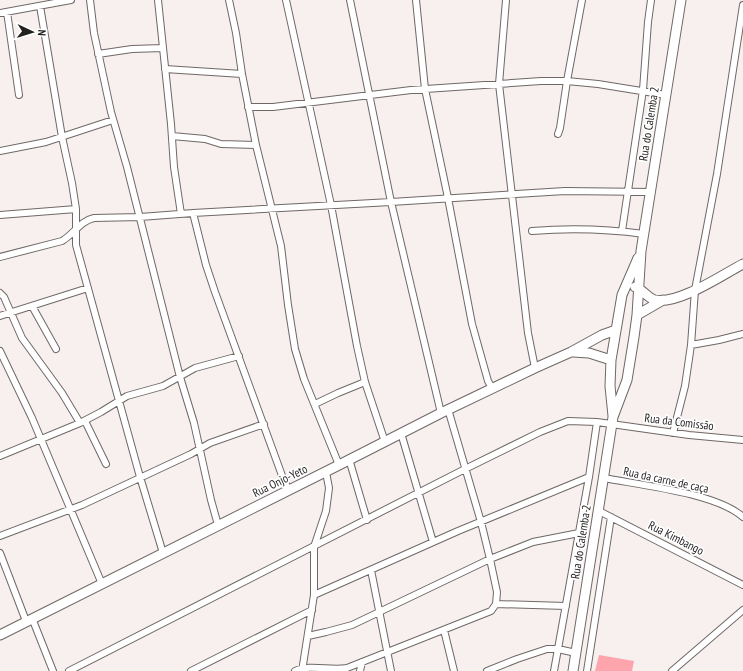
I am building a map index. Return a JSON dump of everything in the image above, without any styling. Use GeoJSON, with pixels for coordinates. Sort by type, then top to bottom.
{"type":"FeatureCollection","features":[{"type":"Feature","properties":{"kind":"main road","name":"Rua do Calemba 2"},"geometry":{"type":"LineString","coordinates":[[573,671],[613,421],[627,380],[637,315],[641,251],[681,0]]}},
{"type":"Feature","properties":{"kind":"main road","name":"Rua do Calemba 2"},"geometry":{"type":"LineString","coordinates":[[613,421],[610,379],[611,360],[625,287],[641,251]]}},
{"type":"Feature","properties":{"kind":"main road"},"geometry":{"type":"LineString","coordinates":[[625,287],[638,288],[654,300],[663,300],[685,295],[743,264]]}},
{"type":"Feature","properties":{"kind":"main road"},"geometry":{"type":"LineString","coordinates":[[637,315],[663,300]]}},
{"type":"Feature","properties":{"kind":"main road","name":"Rua Onjo-Yeto"},"geometry":{"type":"LineString","coordinates":[[0,635],[350,460],[444,411],[572,352],[594,339],[616,330]]}},
{"type":"Feature","properties":{"kind":"main road"},"geometry":{"type":"LineString","coordinates":[[572,352],[589,352],[611,360]]}},
{"type":"Feature","properties":{"kind":"main road"},"geometry":{"type":"LineString","coordinates":[[610,379],[618,381],[627,380]]}},
{"type":"Feature","properties":{"kind":"street"},"geometry":{"type":"LineString","coordinates":[[0,12],[71,0]]}},
{"type":"Feature","properties":{"kind":"street"},"geometry":{"type":"LineString","coordinates":[[90,0],[98,54],[113,120],[140,217],[180,377],[200,448],[218,525]]}},
{"type":"Feature","properties":{"kind":"street"},"geometry":{"type":"LineString","coordinates":[[158,0],[174,167],[181,214]]}},
{"type":"Feature","properties":{"kind":"street"},"geometry":{"type":"LineString","coordinates":[[229,0],[256,145],[277,224],[295,349],[304,379],[339,465]]}},
{"type":"Feature","properties":{"kind":"street"},"geometry":{"type":"LineString","coordinates":[[286,0],[331,205],[365,382],[385,442]]}},
{"type":"Feature","properties":{"kind":"street"},"geometry":{"type":"LineString","coordinates":[[295,671],[302,669],[339,670],[387,653],[491,611],[496,604],[497,592],[481,522],[465,469],[444,411],[391,202],[350,0]]}},
{"type":"Feature","properties":{"kind":"street"},"geometry":{"type":"LineString","coordinates":[[416,0],[425,90],[448,198],[472,324],[488,381],[492,388]]}},
{"type":"Feature","properties":{"kind":"street"},"geometry":{"type":"LineString","coordinates":[[506,0],[499,84],[528,333],[535,368]]}},
{"type":"Feature","properties":{"kind":"street"},"geometry":{"type":"LineString","coordinates":[[558,134],[582,0]]}},
{"type":"Feature","properties":{"kind":"street"},"geometry":{"type":"LineString","coordinates":[[622,231],[643,90],[651,0]]}},
{"type":"Feature","properties":{"kind":"street"},"geometry":{"type":"LineString","coordinates":[[673,433],[685,386],[691,345],[695,290],[717,174],[743,5]]}},
{"type":"Feature","properties":{"kind":"street"},"geometry":{"type":"LineString","coordinates":[[40,6],[62,137],[76,209],[76,245],[140,477],[163,553]]}},
{"type":"Feature","properties":{"kind":"street"},"geometry":{"type":"LineString","coordinates":[[7,12],[19,95]]}},
{"type":"Feature","properties":{"kind":"street"},"geometry":{"type":"LineString","coordinates":[[98,54],[132,49],[163,48]]}},
{"type":"Feature","properties":{"kind":"street"},"geometry":{"type":"LineString","coordinates":[[165,69],[242,74]]}},
{"type":"Feature","properties":{"kind":"street"},"geometry":{"type":"LineString","coordinates":[[248,107],[273,107],[425,90],[499,84],[567,81],[643,90],[666,95]]}},
{"type":"Feature","properties":{"kind":"street"},"geometry":{"type":"LineString","coordinates":[[0,151],[28,146],[62,137],[113,120]]}},
{"type":"Feature","properties":{"kind":"street"},"geometry":{"type":"LineString","coordinates":[[172,136],[205,139],[221,144],[256,145]]}},
{"type":"Feature","properties":{"kind":"street"},"geometry":{"type":"LineString","coordinates":[[0,257],[62,241],[69,237],[82,223],[88,219],[391,202],[565,190],[651,192]]}},
{"type":"Feature","properties":{"kind":"street"},"geometry":{"type":"LineString","coordinates":[[0,215],[76,209]]}},
{"type":"Feature","properties":{"kind":"street"},"geometry":{"type":"LineString","coordinates":[[193,213],[206,265],[284,481],[289,490]]}},
{"type":"Feature","properties":{"kind":"street"},"geometry":{"type":"LineString","coordinates":[[532,231],[565,229],[622,231],[644,234]]}},
{"type":"Feature","properties":{"kind":"street"},"geometry":{"type":"LineString","coordinates":[[0,316],[88,288]]}},
{"type":"Feature","properties":{"kind":"street"},"geometry":{"type":"LineString","coordinates":[[0,293],[3,295],[22,338],[83,422],[106,464]]}},
{"type":"Feature","properties":{"kind":"street"},"geometry":{"type":"LineString","coordinates":[[32,306],[56,349]]}},
{"type":"Feature","properties":{"kind":"street"},"geometry":{"type":"LineString","coordinates":[[691,345],[743,334]]}},
{"type":"Feature","properties":{"kind":"street"},"geometry":{"type":"LineString","coordinates":[[0,351],[32,418],[102,584]]}},
{"type":"Feature","properties":{"kind":"street"},"geometry":{"type":"LineString","coordinates":[[0,456],[83,422],[127,396],[163,386],[195,368],[239,356]]}},
{"type":"Feature","properties":{"kind":"street"},"geometry":{"type":"LineString","coordinates":[[315,404],[365,382]]}},
{"type":"Feature","properties":{"kind":"street","name":"Rua da Comissão"},"geometry":{"type":"LineString","coordinates":[[69,671],[465,469],[540,432],[568,421],[613,421],[673,433],[743,440]]}},
{"type":"Feature","properties":{"kind":"street"},"geometry":{"type":"LineString","coordinates":[[554,671],[589,477],[597,422]]}},
{"type":"Feature","properties":{"kind":"street"},"geometry":{"type":"LineString","coordinates":[[0,536],[71,509],[222,438],[264,424]]}},
{"type":"Feature","properties":{"kind":"street"},"geometry":{"type":"LineString","coordinates":[[400,434],[433,542]]}},
{"type":"Feature","properties":{"kind":"street"},"geometry":{"type":"LineString","coordinates":[[350,460],[367,520]]}},
{"type":"Feature","properties":{"kind":"street"},"geometry":{"type":"LineString","coordinates":[[302,669],[314,595],[314,547],[326,511],[329,488],[326,472]]}},
{"type":"Feature","properties":{"kind":"street"},"geometry":{"type":"LineString","coordinates":[[314,595],[433,542],[589,477]]}},
{"type":"Feature","properties":{"kind":"street","name":"Rua da carne de caça"},"geometry":{"type":"LineString","coordinates":[[604,478],[696,495],[726,506],[743,517]]}},
{"type":"Feature","properties":{"kind":"street","name":"Rua Kimbango"},"geometry":{"type":"LineString","coordinates":[[599,511],[743,585]]}},
{"type":"Feature","properties":{"kind":"street"},"geometry":{"type":"LineString","coordinates":[[587,671],[611,517]]}},
{"type":"Feature","properties":{"kind":"street"},"geometry":{"type":"LineString","coordinates":[[308,636],[352,625],[490,559],[533,542],[579,533]]}},
{"type":"Feature","properties":{"kind":"street"},"geometry":{"type":"LineString","coordinates":[[0,553],[53,671]]}},
{"type":"Feature","properties":{"kind":"street"},"geometry":{"type":"LineString","coordinates":[[371,570],[391,671]]}},
{"type":"Feature","properties":{"kind":"street"},"geometry":{"type":"LineString","coordinates":[[496,604],[566,606]]}},
{"type":"Feature","properties":{"kind":"street"},"geometry":{"type":"LineString","coordinates":[[191,671],[312,610]]}},
{"type":"Feature","properties":{"kind":"street"},"geometry":{"type":"LineString","coordinates":[[672,671],[743,610]]}},
{"type":"Feature","properties":{"kind":"street"},"geometry":{"type":"LineString","coordinates":[[444,630],[454,671]]}},
{"type":"Feature","properties":{"kind":"street"},"geometry":{"type":"LineString","coordinates":[[487,671],[517,658],[547,649],[558,649],[576,653]]}},
{"type":"Feature","properties":{"kind":"street"},"geometry":{"type":"LineString","coordinates":[[360,671],[362,662]]}},
{"type":"Feature","properties":{"kind":"building"},"geometry":{"type":"Polygon","coordinates":[[[599,655],[634,661],[632,671],[595,671],[599,655]]]}}]}
